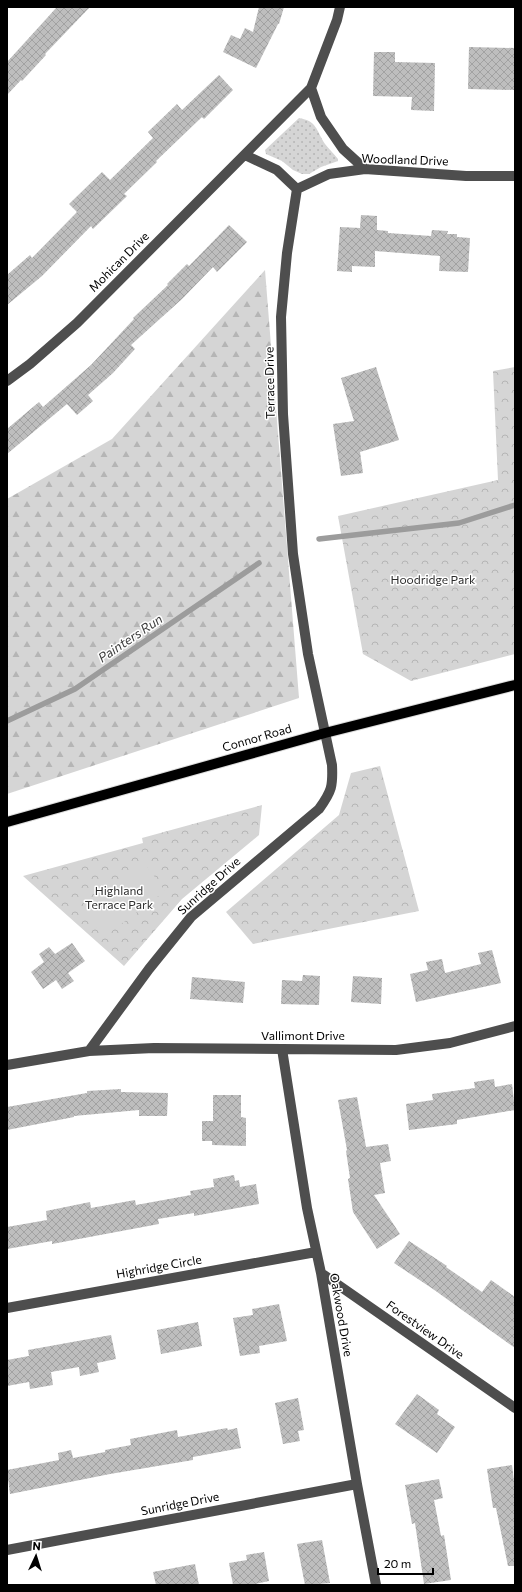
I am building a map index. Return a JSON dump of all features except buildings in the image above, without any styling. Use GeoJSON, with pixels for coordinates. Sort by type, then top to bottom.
{"type":"FeatureCollection","features":[{"type":"Feature","properties":{"kind":"main road","name":"Connor Road"},"geometry":{"type":"LineString","coordinates":[[7,822],[325,733],[515,685]]}},
{"type":"Feature","properties":{"kind":"street"},"geometry":{"type":"LineString","coordinates":[[297,189],[276,170],[244,155],[311,88],[337,20],[340,7]]}},
{"type":"Feature","properties":{"kind":"street"},"geometry":{"type":"LineString","coordinates":[[311,88],[321,117],[343,150],[365,169]]}},
{"type":"Feature","properties":{"kind":"street","name":"Mohican Drive"},"geometry":{"type":"LineString","coordinates":[[7,381],[30,364],[77,323],[244,155]]}},
{"type":"Feature","properties":{"kind":"street","name":"Woodland Drive"},"geometry":{"type":"LineString","coordinates":[[297,189],[329,174],[365,169],[466,176],[515,176]]}},
{"type":"Feature","properties":{"kind":"street","name":"Terrace Drive"},"geometry":{"type":"LineString","coordinates":[[297,189],[287,253],[282,317],[283,414],[293,554],[308,654],[325,733]]}},
{"type":"Feature","properties":{"kind":"street","name":"Sunridge Drive"},"geometry":{"type":"LineString","coordinates":[[88,1050],[149,969],[192,917],[319,809],[329,795],[333,779],[332,765],[325,733]]}},
{"type":"Feature","properties":{"kind":"street","name":"Vallimont Drive"},"geometry":{"type":"LineString","coordinates":[[88,1050],[154,1048],[396,1050],[450,1043],[515,1026]]}},
{"type":"Feature","properties":{"kind":"street","name":"Oakwood Drive"},"geometry":{"type":"LineString","coordinates":[[282,1049],[306,1200],[321,1273],[376,1585]]}},
{"type":"Feature","properties":{"kind":"street"},"geometry":{"type":"LineString","coordinates":[[7,1065],[88,1050]]}},
{"type":"Feature","properties":{"kind":"street","name":"Highridge Circle"},"geometry":{"type":"LineString","coordinates":[[7,1308],[316,1252]]}},
{"type":"Feature","properties":{"kind":"street","name":"Forestview Drive"},"geometry":{"type":"LineString","coordinates":[[321,1273],[515,1408]]}},
{"type":"Feature","properties":{"kind":"street","name":"Sunridge Drive"},"geometry":{"type":"LineString","coordinates":[[7,1550],[357,1484]]}},
{"type":"Feature","properties":{"kind":"green space"},"geometry":{"type":"Polygon","coordinates":[[[299,118],[305,119],[313,124],[318,130],[325,144],[338,159],[338,161],[321,167],[309,174],[302,174],[293,170],[282,161],[266,154],[265,150],[299,118]]]}},
{"type":"Feature","properties":{"kind":"green space"},"geometry":{"type":"Polygon","coordinates":[[[265,270],[299,698],[7,794],[7,499],[112,439],[265,270]]]}},
{"type":"Feature","properties":{"kind":"green space","name":"Hoodridge Park"},"geometry":{"type":"Polygon","coordinates":[[[515,367],[515,654],[411,681],[363,654],[338,516],[498,480],[493,371],[515,367]]]}},
{"type":"Feature","properties":{"kind":"green space"},"geometry":{"type":"Polygon","coordinates":[[[380,766],[419,911],[253,944],[226,912],[339,815],[351,773],[380,766]]]}},
{"type":"Feature","properties":{"kind":"green space","name":"Highland Terrace Park"},"geometry":{"type":"Polygon","coordinates":[[[262,805],[259,835],[182,899],[124,966],[23,876],[143,843],[142,838],[262,805]]]}},
{"type":"Feature","properties":{"kind":"green space"},"geometry":{"type":"Polygon","coordinates":[[[143,861],[165,891],[104,937],[81,908],[143,861]]]}},
{"type":"Feature","properties":{"kind":"waterway","name":"Painters Run"},"geometry":{"type":"LineString","coordinates":[[319,539],[459,523],[515,505]]}},
{"type":"Feature","properties":{"kind":"waterway","name":"Painters Run"},"geometry":{"type":"LineString","coordinates":[[7,721],[75,689],[259,563]]}}]}
